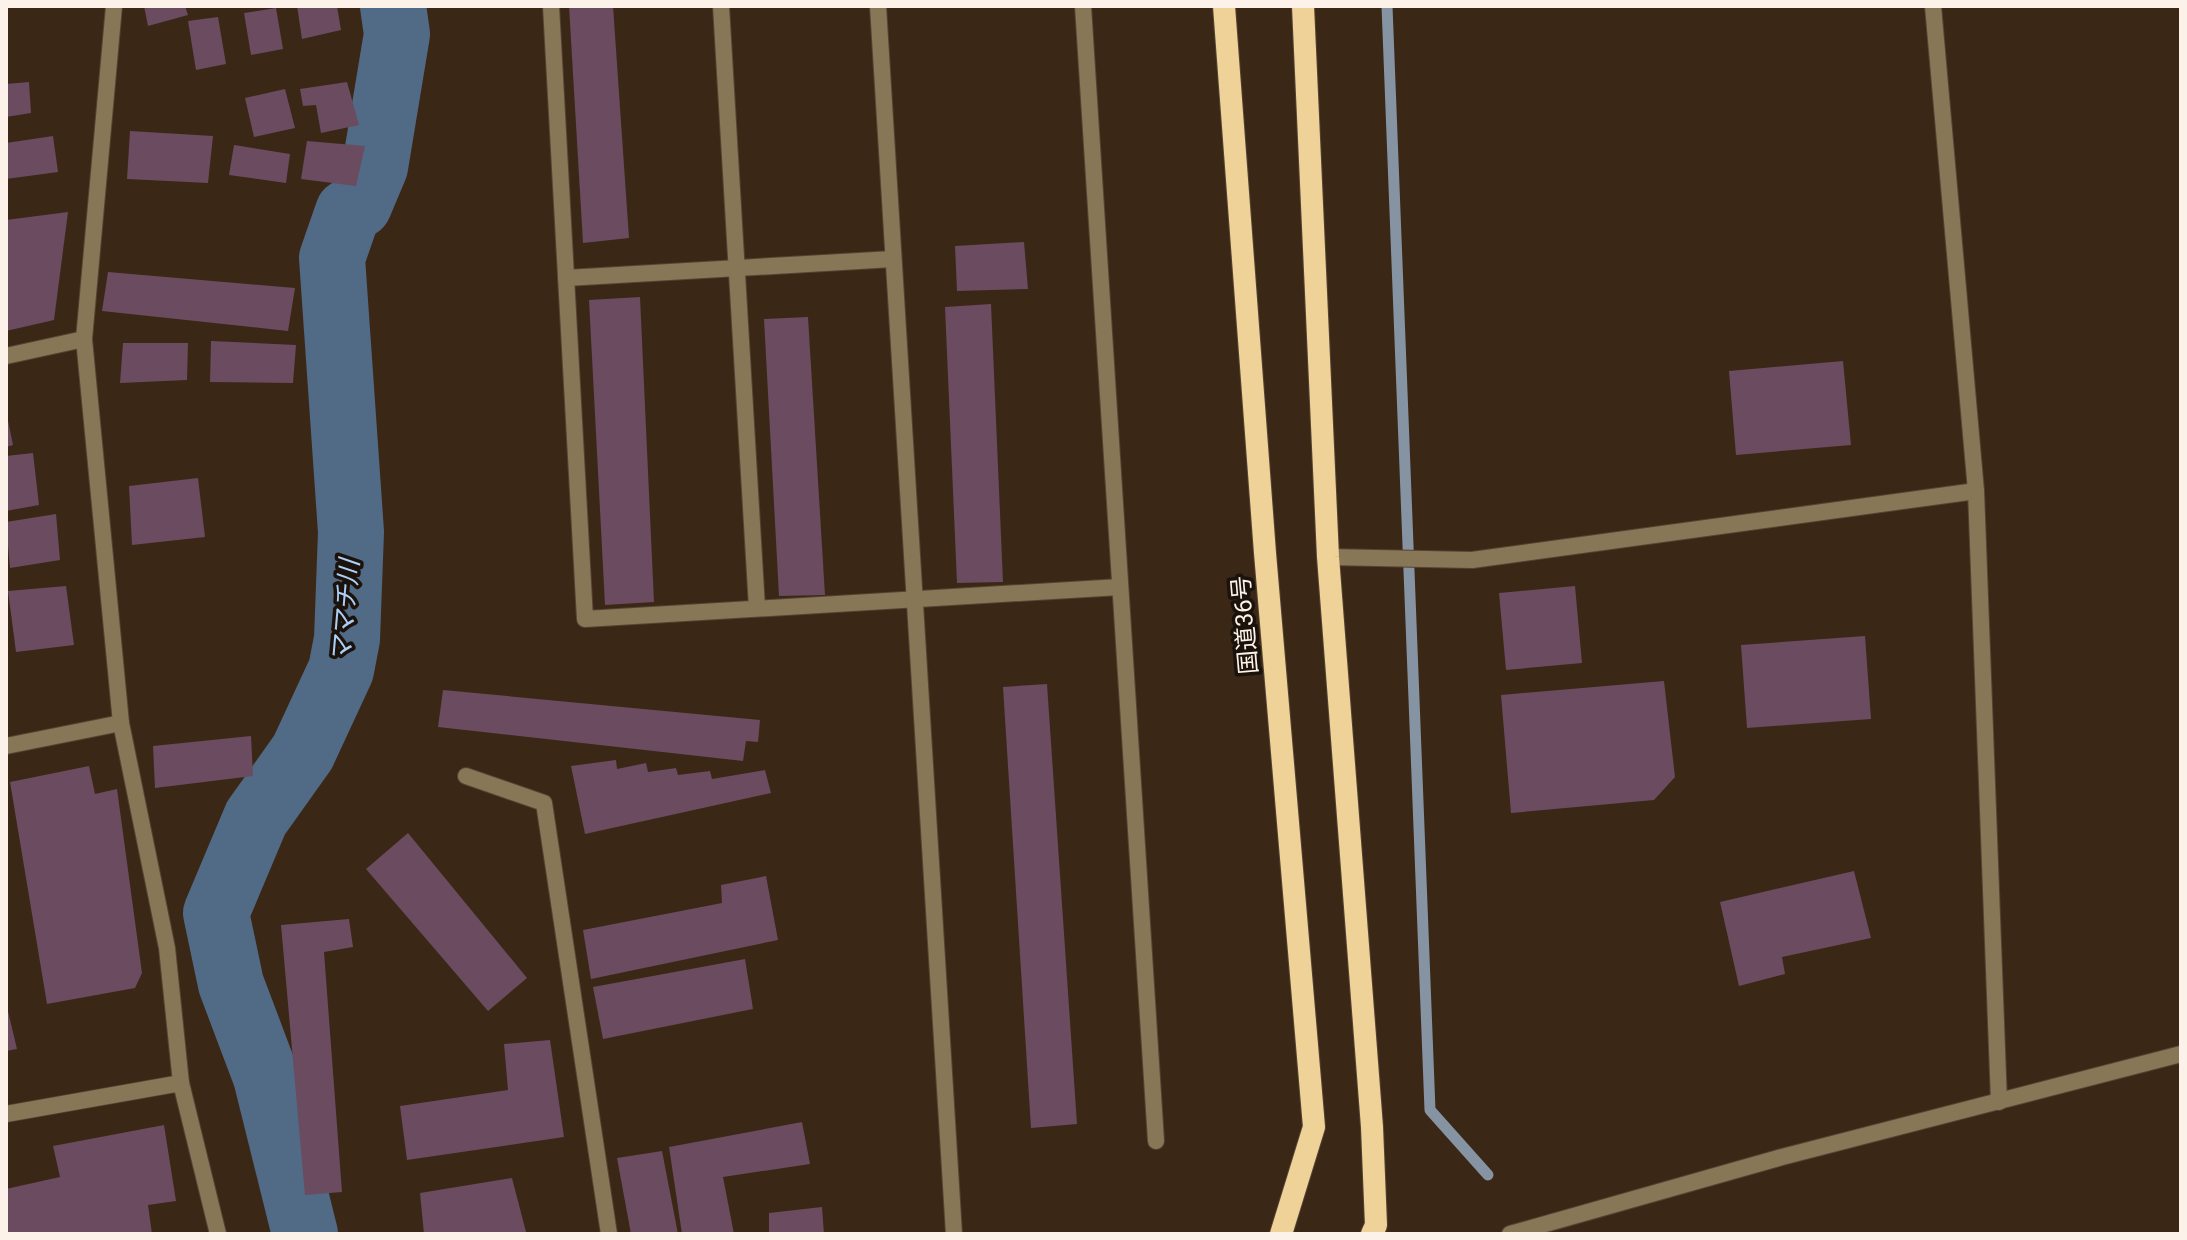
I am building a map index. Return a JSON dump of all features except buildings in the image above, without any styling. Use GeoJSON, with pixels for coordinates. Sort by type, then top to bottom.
{"type":"FeatureCollection","features":[{"type":"Feature","properties":{"kind":"highway","name":"国道36号"},"geometry":{"type":"LineString","coordinates":[[1224,6],[1265,553],[1314,1127],[1281,1234]]}},
{"type":"Feature","properties":{"kind":"highway"},"geometry":{"type":"LineString","coordinates":[[1303,6],[1328,557],[1372,1127],[1376,1225],[1372,1234]]}},
{"type":"Feature","properties":{"kind":"street"},"geometry":{"type":"LineString","coordinates":[[114,6],[84,339],[121,723],[167,948],[181,1083],[218,1234]]}},
{"type":"Feature","properties":{"kind":"street"},"geometry":{"type":"LineString","coordinates":[[551,6],[585,619],[1120,587]]}},
{"type":"Feature","properties":{"kind":"street"},"geometry":{"type":"LineString","coordinates":[[721,6],[757,608]]}},
{"type":"Feature","properties":{"kind":"street"},"geometry":{"type":"LineString","coordinates":[[878,6],[954,1234]]}},
{"type":"Feature","properties":{"kind":"street"},"geometry":{"type":"LineString","coordinates":[[1083,6],[1156,1141]]}},
{"type":"Feature","properties":{"kind":"street"},"geometry":{"type":"LineString","coordinates":[[1933,6],[1976,491],[1999,1102]]}},
{"type":"Feature","properties":{"kind":"street"},"geometry":{"type":"LineString","coordinates":[[566,278],[893,259]]}},
{"type":"Feature","properties":{"kind":"street"},"geometry":{"type":"LineString","coordinates":[[6,356],[84,339]]}},
{"type":"Feature","properties":{"kind":"street"},"geometry":{"type":"LineString","coordinates":[[1328,557],[1472,560],[1976,491]]}},
{"type":"Feature","properties":{"kind":"street"},"geometry":{"type":"LineString","coordinates":[[6,746],[121,723]]}},
{"type":"Feature","properties":{"kind":"street"},"geometry":{"type":"LineString","coordinates":[[466,776],[544,803],[609,1234]]}},
{"type":"Feature","properties":{"kind":"street"},"geometry":{"type":"LineString","coordinates":[[1510,1234],[1782,1157],[2181,1054]]}},
{"type":"Feature","properties":{"kind":"street"},"geometry":{"type":"LineString","coordinates":[[6,1114],[181,1083]]}},
{"type":"Feature","properties":{"kind":"waterway","name":"ママチ川"},"geometry":{"type":"LineString","coordinates":[[305,1234],[266,1077],[231,984],[216,913],[256,818],[303,752],[341,670],[347,639],[351,532],[332,258],[348,212],[359,205],[375,167],[397,34],[393,6]]}},
{"type":"Feature","properties":{"kind":"waterway"},"geometry":{"type":"LineString","coordinates":[[1387,6],[1430,1110],[1488,1175]]}}]}
